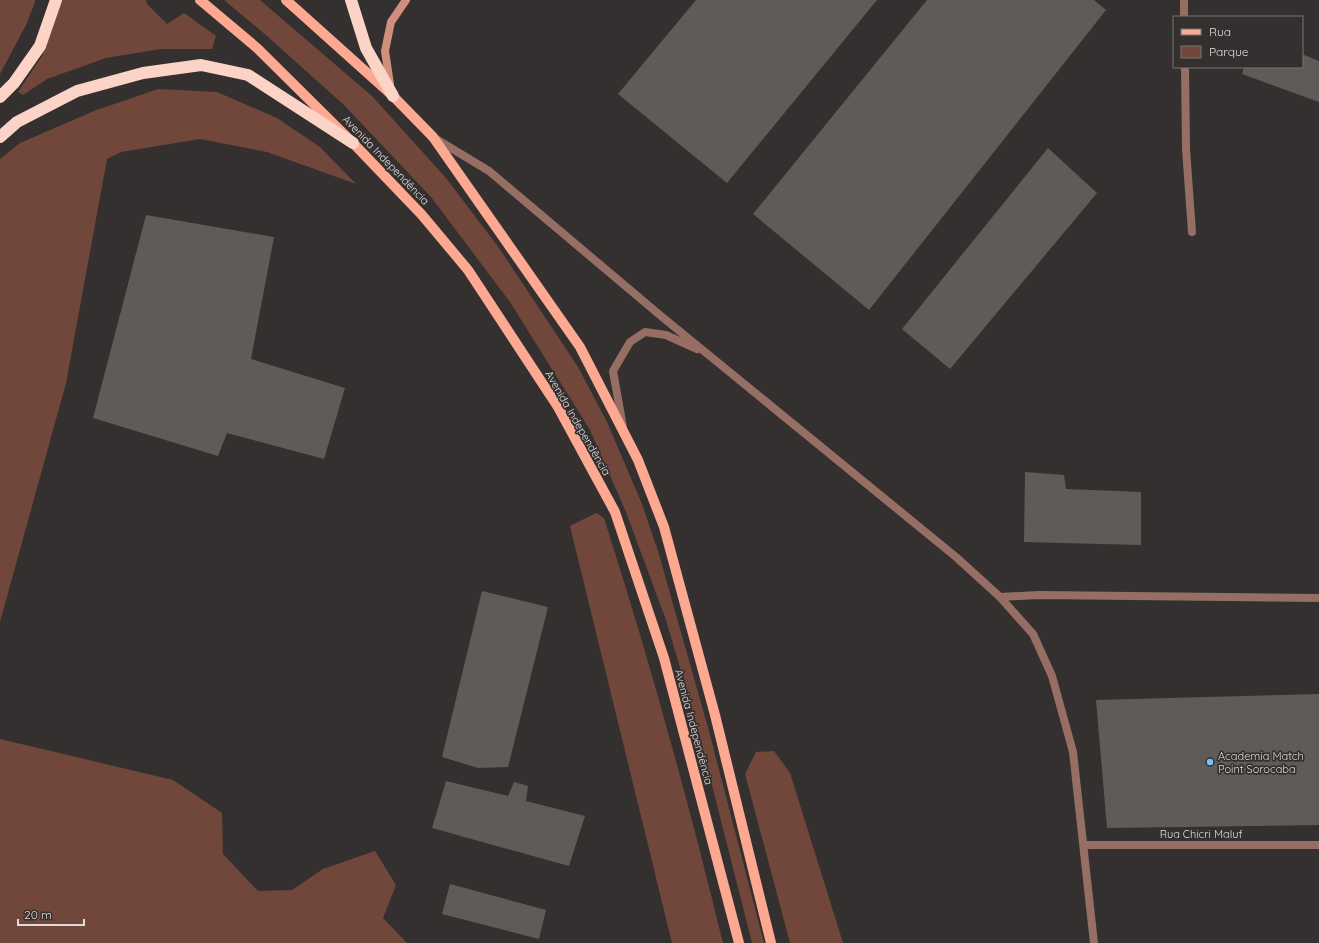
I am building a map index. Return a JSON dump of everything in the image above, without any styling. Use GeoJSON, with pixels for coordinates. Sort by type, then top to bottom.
{"type":"FeatureCollection","features":[{"type":"Feature","properties":{"kind":"highway"},"geometry":{"type":"LineString","coordinates":[[0,97],[14,83],[40,46],[56,0]]}},
{"type":"Feature","properties":{"kind":"highway"},"geometry":{"type":"LineString","coordinates":[[351,0],[366,48],[393,96]]}},
{"type":"Feature","properties":{"kind":"highway"},"geometry":{"type":"LineString","coordinates":[[0,137],[17,122],[76,91],[143,74],[201,65],[248,75],[353,143]]}},
{"type":"Feature","properties":{"kind":"main road","name":"Avenida Independência"},"geometry":{"type":"LineString","coordinates":[[200,0],[257,48],[353,143],[422,215],[468,270],[558,407],[615,512],[664,658],[739,943]]}},
{"type":"Feature","properties":{"kind":"main road","name":"Avenida Independência"},"geometry":{"type":"LineString","coordinates":[[286,0],[393,96],[433,137],[580,347],[638,460],[664,527],[714,715],[771,943]]}},
{"type":"Feature","properties":{"kind":"main road"},"geometry":{"type":"LineString","coordinates":[[393,96],[388,76],[385,51],[391,22],[406,0]]}},
{"type":"Feature","properties":{"kind":"street"},"geometry":{"type":"LineString","coordinates":[[1184,0],[1184,16]]}},
{"type":"Feature","properties":{"kind":"street"},"geometry":{"type":"LineString","coordinates":[[1185,68],[1186,149],[1192,232]]}},
{"type":"Feature","properties":{"kind":"street"},"geometry":{"type":"LineString","coordinates":[[433,137],[490,171],[705,352],[956,557],[1000,597],[1033,634],[1052,676],[1073,752],[1094,943]]}},
{"type":"Feature","properties":{"kind":"street"},"geometry":{"type":"LineString","coordinates":[[624,434],[613,371],[630,342],[645,332],[666,336],[705,352]]}},
{"type":"Feature","properties":{"kind":"street"},"geometry":{"type":"LineString","coordinates":[[1000,597],[1038,595],[1319,598]]}},
{"type":"Feature","properties":{"kind":"street","name":"Rua Chicri Maluf"},"geometry":{"type":"LineString","coordinates":[[1084,845],[1319,845]]}},
{"type":"Feature","properties":{"kind":"green space"},"geometry":{"type":"Polygon","coordinates":[[[0,0],[35,0],[35,2],[26,25],[0,74],[0,0]]]}},
{"type":"Feature","properties":{"kind":"green space"},"geometry":{"type":"Polygon","coordinates":[[[59,0],[146,0],[147,4],[167,24],[184,13],[216,36],[212,49],[161,49],[106,58],[47,79],[23,95],[18,92],[42,56],[56,16],[59,0]]]}},
{"type":"Feature","properties":{"kind":"green space"},"geometry":{"type":"Polygon","coordinates":[[[224,0],[260,0],[372,96],[446,178],[499,248],[578,367],[607,422],[642,504],[658,551],[709,731],[764,943],[752,943],[697,726],[666,620],[626,512],[590,430],[510,302],[431,197],[344,105],[267,36],[224,0]]]}},
{"type":"Feature","properties":{"kind":"green space"},"geometry":{"type":"Polygon","coordinates":[[[158,89],[217,92],[277,118],[320,147],[356,184],[267,152],[200,139],[121,152],[107,159],[66,383],[0,622],[0,159],[20,143],[94,111],[158,89]]]}},
{"type":"Feature","properties":{"kind":"green space"},"geometry":{"type":"Polygon","coordinates":[[[596,513],[604,518],[637,623],[682,783],[723,943],[672,943],[570,526],[596,513]]]}},
{"type":"Feature","properties":{"kind":"green space"},"geometry":{"type":"Polygon","coordinates":[[[0,739],[173,780],[222,813],[223,854],[258,891],[292,890],[323,869],[375,851],[396,885],[383,918],[407,943],[0,943],[0,739]]]}},
{"type":"Feature","properties":{"kind":"green space"},"geometry":{"type":"Polygon","coordinates":[[[774,751],[790,773],[843,943],[790,943],[745,774],[756,752],[774,751]]]}},
{"type":"Feature","properties":{"kind":"building"},"geometry":{"type":"Polygon","coordinates":[[[696,0],[877,0],[727,183],[618,94],[696,0]]]}},
{"type":"Feature","properties":{"kind":"building"},"geometry":{"type":"Polygon","coordinates":[[[927,0],[1094,0],[1106,10],[869,310],[753,214],[927,0]]]}},
{"type":"Feature","properties":{"kind":"building"},"geometry":{"type":"Polygon","coordinates":[[[1303,54],[1319,61],[1319,102],[1242,74],[1244,68],[1303,68],[1303,54]]]}},
{"type":"Feature","properties":{"kind":"building"},"geometry":{"type":"Polygon","coordinates":[[[1048,148],[1097,193],[950,369],[902,329],[1048,148]]]}},
{"type":"Feature","properties":{"kind":"building"},"geometry":{"type":"Polygon","coordinates":[[[146,215],[274,237],[251,359],[345,388],[324,459],[227,433],[218,456],[93,418],[146,215]]]}},
{"type":"Feature","properties":{"kind":"building"},"geometry":{"type":"Polygon","coordinates":[[[1025,472],[1064,475],[1066,489],[1141,492],[1141,545],[1024,542],[1025,472]]]}},
{"type":"Feature","properties":{"kind":"building"},"geometry":{"type":"Polygon","coordinates":[[[482,591],[548,607],[508,767],[478,768],[442,757],[482,591]]]}},
{"type":"Feature","properties":{"kind":"building","name":"Academia Match Point Sorocaba"},"geometry":{"type":"Polygon","coordinates":[[[1319,694],[1319,825],[1107,828],[1096,700],[1319,694]]]}},
{"type":"Feature","properties":{"kind":"building"},"geometry":{"type":"Polygon","coordinates":[[[446,781],[508,796],[514,782],[528,786],[526,801],[585,816],[569,866],[432,828],[446,781]]]}},
{"type":"Feature","properties":{"kind":"building"},"geometry":{"type":"Polygon","coordinates":[[[450,884],[546,910],[539,939],[442,914],[450,884]]]}},
{"type":"Feature","properties":{"kind":"place","name":"Academia Match Point Sorocaba"},"geometry":{"type":"Point","coordinates":[1210,762]}}]}
